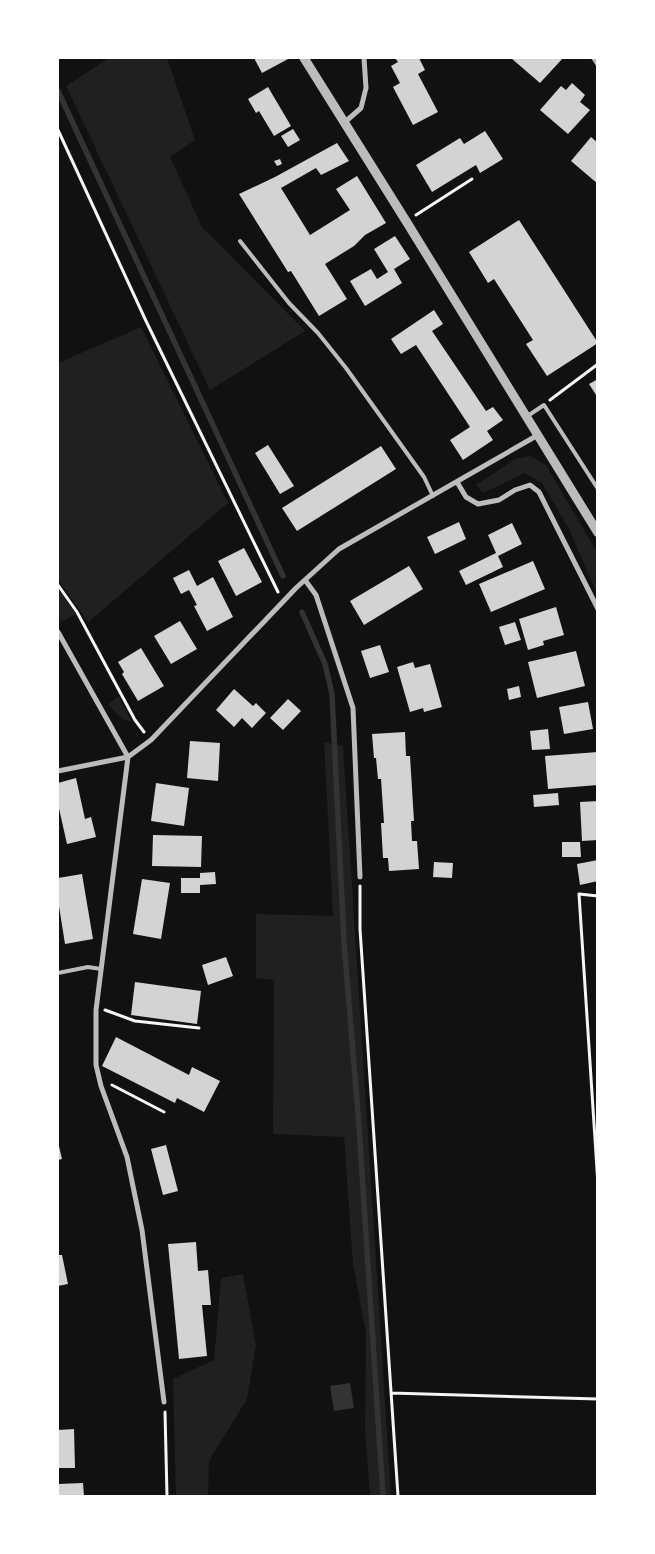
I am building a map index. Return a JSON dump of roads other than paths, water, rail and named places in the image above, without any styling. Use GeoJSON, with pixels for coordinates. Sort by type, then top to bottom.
{"type":"FeatureCollection","features":[{"type":"Feature","properties":{"kind":"street"},"geometry":{"type":"LineString","coordinates":[[304,58],[598,533]]}},
{"type":"Feature","properties":{"kind":"street"},"geometry":{"type":"LineString","coordinates":[[345,122],[361,108],[366,88],[364,58]]}},
{"type":"Feature","properties":{"kind":"street"},"geometry":{"type":"LineString","coordinates":[[594,58],[598,64]]}},
{"type":"Feature","properties":{"kind":"street"},"geometry":{"type":"LineString","coordinates":[[58,770],[128,757],[151,740],[285,600],[339,549],[538,435]]}},
{"type":"Feature","properties":{"kind":"street"},"geometry":{"type":"LineString","coordinates":[[457,482],[466,497],[478,504],[499,500],[515,490],[530,485],[539,492],[598,610]]}},
{"type":"Feature","properties":{"kind":"street"},"geometry":{"type":"LineString","coordinates":[[305,580],[316,595],[353,708],[360,877]]}},
{"type":"Feature","properties":{"kind":"street"},"geometry":{"type":"LineString","coordinates":[[58,632],[128,757],[96,1010],[96,1065],[127,1157],[142,1230],[164,1402]]}},
{"type":"Feature","properties":{"kind":"lane"},"geometry":{"type":"LineString","coordinates":[[240,241],[289,303],[318,333],[346,368],[424,477],[432,496]]}},
{"type":"Feature","properties":{"kind":"lane"},"geometry":{"type":"LineString","coordinates":[[526,417],[544,405],[598,489]]}},
{"type":"Feature","properties":{"kind":"lane"},"geometry":{"type":"LineString","coordinates":[[58,973],[88,967],[101,969]]}},
{"type":"Feature","properties":{"kind":"waterway"},"geometry":{"type":"LineString","coordinates":[[58,91],[283,576]]}},
{"type":"Feature","properties":{"kind":"waterway"},"geometry":{"type":"LineString","coordinates":[[302,612],[325,664],[332,694],[344,942],[359,1126],[383,1496]]}}]}
